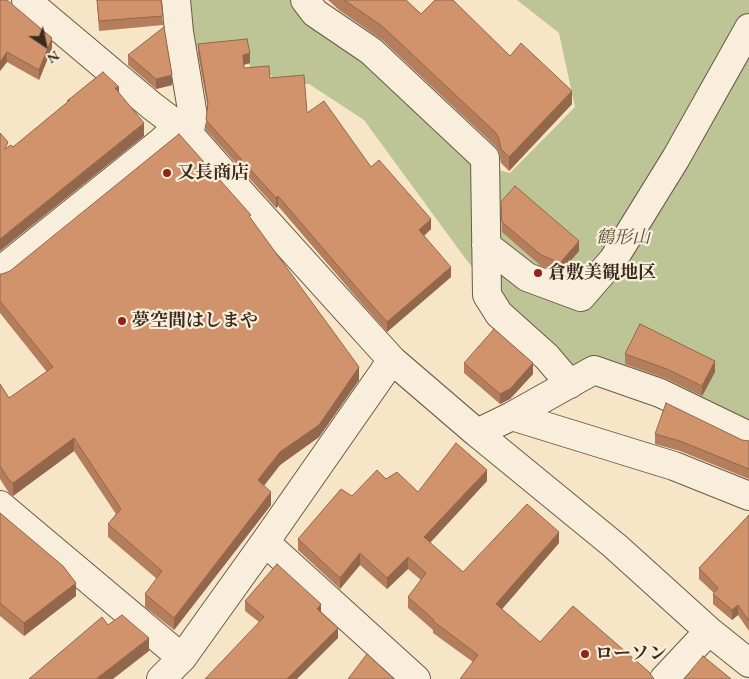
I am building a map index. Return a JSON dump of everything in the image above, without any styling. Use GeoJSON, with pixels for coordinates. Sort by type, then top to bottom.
{"type":"FeatureCollection","features":[{"type":"Feature","properties":{"kind":"street"},"geometry":{"type":"LineString","coordinates":[[26,0],[49,9],[152,106],[183,130],[392,360],[477,433],[615,546],[709,631],[749,663]]}},
{"type":"Feature","properties":{"kind":"street"},"geometry":{"type":"LineString","coordinates":[[0,272],[161,142],[183,130],[193,116],[179,32],[176,0]]}},
{"type":"Feature","properties":{"kind":"street"},"geometry":{"type":"LineString","coordinates":[[305,0],[315,13],[371,51],[485,158],[487,295],[499,314],[547,357],[570,384]]}},
{"type":"Feature","properties":{"kind":"street"},"geometry":{"type":"LineString","coordinates":[[486,245],[526,278],[581,297],[613,260],[676,158],[749,28]]}},
{"type":"Feature","properties":{"kind":"street"},"geometry":{"type":"LineString","coordinates":[[161,679],[182,658],[392,360]]}},
{"type":"Feature","properties":{"kind":"street"},"geometry":{"type":"LineString","coordinates":[[477,433],[512,416],[594,370],[660,393],[749,436]]}},
{"type":"Feature","properties":{"kind":"street"},"geometry":{"type":"LineString","coordinates":[[512,416],[674,466],[749,496]]}},
{"type":"Feature","properties":{"kind":"street"},"geometry":{"type":"LineString","coordinates":[[0,505],[182,658]]}},
{"type":"Feature","properties":{"kind":"street"},"geometry":{"type":"LineString","coordinates":[[264,542],[416,679]]}},
{"type":"Feature","properties":{"kind":"street"},"geometry":{"type":"LineString","coordinates":[[664,679],[709,631]]}},
{"type":"Feature","properties":{"kind":"green space","name":"鶴形山"},"geometry":{"type":"Polygon","coordinates":[[[185,0],[295,0],[372,57],[491,168],[510,173],[575,107],[559,33],[517,0],[749,0],[749,424],[570,375],[524,332],[465,258],[364,120],[309,84],[276,83],[269,72],[251,72],[246,49],[201,51],[187,44],[185,0]]]}},
{"type":"Feature","properties":{"kind":"building"},"geometry":{"type":"Polygon","coordinates":[[[0,0],[7,0],[52,38],[39,70],[7,52],[0,62],[0,0]]]}},
{"type":"Feature","properties":{"kind":"building"},"geometry":{"type":"Polygon","coordinates":[[[97,0],[161,0],[163,16],[99,21],[97,0]]]}},
{"type":"Feature","properties":{"kind":"building"},"geometry":{"type":"Polygon","coordinates":[[[344,0],[406,0],[421,14],[435,0],[453,0],[510,56],[521,43],[572,91],[509,157],[501,149],[496,133],[382,26],[344,0]]]}},
{"type":"Feature","properties":{"kind":"building"},"geometry":{"type":"Polygon","coordinates":[[[164,27],[172,75],[156,79],[128,55],[164,27]]]}},
{"type":"Feature","properties":{"kind":"building"},"geometry":{"type":"Polygon","coordinates":[[[247,39],[250,53],[243,55],[244,68],[269,66],[270,78],[304,75],[307,113],[324,101],[371,167],[379,160],[431,219],[419,230],[451,267],[387,322],[278,196],[276,198],[206,120],[208,103],[198,44],[247,39]]]}},
{"type":"Feature","properties":{"kind":"building"},"geometry":{"type":"Polygon","coordinates":[[[103,72],[119,87],[115,88],[144,123],[0,239],[0,133],[8,142],[5,149],[11,145],[13,147],[103,72]]]}},
{"type":"Feature","properties":{"kind":"building"},"geometry":{"type":"Polygon","coordinates":[[[179,134],[251,215],[249,216],[359,367],[319,425],[280,452],[258,480],[271,492],[174,618],[145,594],[162,571],[108,524],[121,509],[74,438],[13,483],[0,466],[0,384],[9,398],[53,367],[0,301],[0,274],[10,271],[179,134]]]}},
{"type":"Feature","properties":{"kind":"building"},"geometry":{"type":"Polygon","coordinates":[[[515,186],[579,241],[560,263],[541,255],[502,222],[501,202],[515,186]]]}},
{"type":"Feature","properties":{"kind":"building"},"geometry":{"type":"Polygon","coordinates":[[[640,324],[715,361],[702,386],[667,369],[625,354],[640,324]]]}},
{"type":"Feature","properties":{"kind":"building"},"geometry":{"type":"Polygon","coordinates":[[[494,329],[533,363],[510,389],[500,394],[464,363],[494,329]]]}},
{"type":"Feature","properties":{"kind":"building"},"geometry":{"type":"Polygon","coordinates":[[[666,403],[742,440],[749,441],[749,469],[680,441],[655,434],[666,403]]]}},
{"type":"Feature","properties":{"kind":"building"},"geometry":{"type":"Polygon","coordinates":[[[456,443],[487,470],[424,537],[463,572],[527,504],[559,532],[496,604],[540,642],[573,606],[649,672],[654,679],[460,679],[478,655],[433,621],[408,597],[426,573],[408,557],[387,578],[360,553],[340,578],[298,539],[341,489],[352,496],[377,470],[386,479],[397,472],[418,492],[456,443]]]}},
{"type":"Feature","properties":{"kind":"building"},"geometry":{"type":"Polygon","coordinates":[[[0,513],[63,566],[76,583],[24,623],[0,603],[0,513]]]}},
{"type":"Feature","properties":{"kind":"building"},"geometry":{"type":"Polygon","coordinates":[[[749,515],[749,621],[738,605],[732,610],[713,594],[718,588],[699,568],[749,515]]]}},
{"type":"Feature","properties":{"kind":"building"},"geometry":{"type":"Polygon","coordinates":[[[277,564],[321,604],[317,609],[338,628],[287,679],[205,679],[264,617],[245,601],[277,564]]]}},
{"type":"Feature","properties":{"kind":"building"},"geometry":{"type":"Polygon","coordinates":[[[122,615],[149,638],[96,679],[29,679],[102,617],[108,625],[122,615]]]}},
{"type":"Feature","properties":{"kind":"building"},"geometry":{"type":"Polygon","coordinates":[[[367,654],[394,679],[348,679],[367,654]]]}},
{"type":"Feature","properties":{"kind":"building"},"geometry":{"type":"Polygon","coordinates":[[[703,656],[731,679],[684,679],[703,656]]]}},
{"type":"Feature","properties":{"kind":"place","name":"又長商店"},"geometry":{"type":"Point","coordinates":[167,173]}},
{"type":"Feature","properties":{"kind":"place","name":"倉敷美観地区"},"geometry":{"type":"Point","coordinates":[538,273]}},
{"type":"Feature","properties":{"kind":"place","name":"夢空間はしまや"},"geometry":{"type":"Point","coordinates":[122,321]}},
{"type":"Feature","properties":{"kind":"place","name":"ローソン"},"geometry":{"type":"Point","coordinates":[585,654]}}]}
